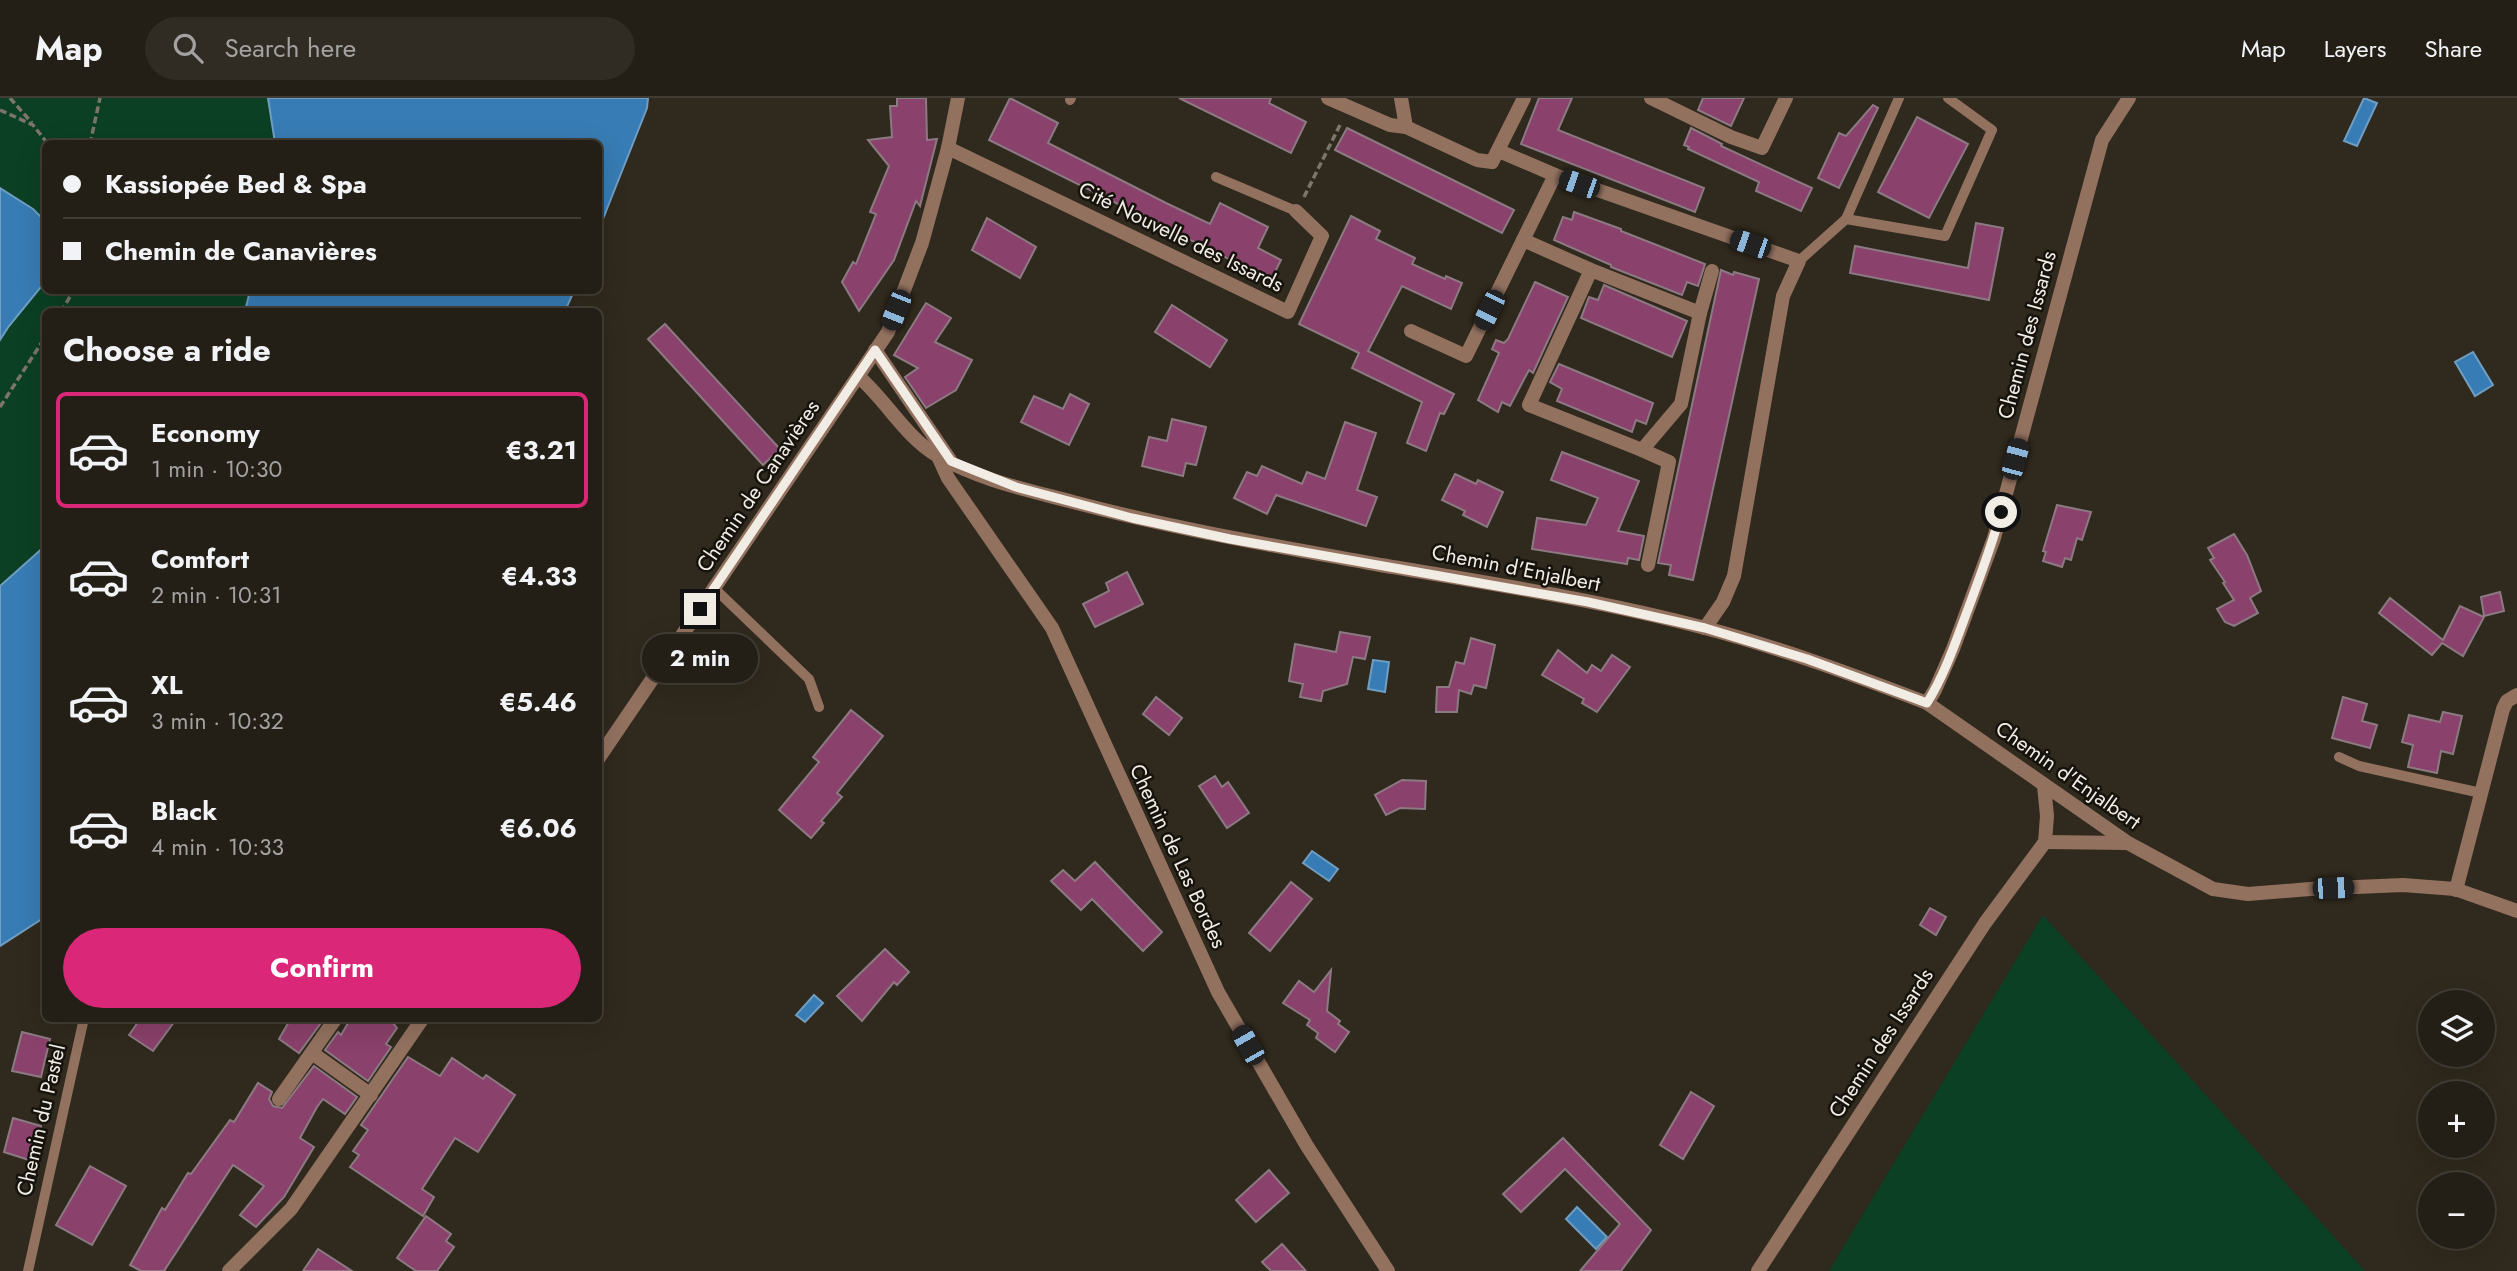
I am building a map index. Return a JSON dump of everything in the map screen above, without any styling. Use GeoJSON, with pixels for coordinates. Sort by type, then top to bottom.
{"type":"FeatureCollection","features":[{"type":"Feature","properties":{"kind":"street","name":"Chemin de Canavières"},"geometry":{"type":"LineString","coordinates":[[602,753],[888,332],[922,243],[948,148],[958,98]]}},
{"type":"Feature","properties":{"kind":"street"},"geometry":{"type":"LineString","coordinates":[[1328,98],[1390,125],[1406,127],[1478,160],[1492,162],[1524,98]]}},
{"type":"Feature","properties":{"kind":"street"},"geometry":{"type":"LineString","coordinates":[[1401,98],[1406,127]]}},
{"type":"Feature","properties":{"kind":"street"},"geometry":{"type":"LineString","coordinates":[[1651,98],[1762,148],[1786,98]]}},
{"type":"Feature","properties":{"kind":"street","name":"Chemin des Issards"},"geometry":{"type":"LineString","coordinates":[[1927,703],[1953,649],[1994,538],[2102,140],[2129,98]]}},
{"type":"Feature","properties":{"kind":"street","name":"Cité Nouvelle des Issards"},"geometry":{"type":"LineString","coordinates":[[948,148],[1288,312],[1322,236],[1296,211]]}},
{"type":"Feature","properties":{"kind":"street"},"geometry":{"type":"LineString","coordinates":[[1499,151],[1555,175],[1799,261],[1783,296],[1734,576],[1723,602],[1705,628]]}},
{"type":"Feature","properties":{"kind":"street"},"geometry":{"type":"LineString","coordinates":[[1411,331],[1466,356],[1555,175]]}},
{"type":"Feature","properties":{"kind":"street"},"geometry":{"type":"LineString","coordinates":[[1523,240],[1700,313]]}},
{"type":"Feature","properties":{"kind":"street"},"geometry":{"type":"LineString","coordinates":[[1591,270],[1529,405],[1669,462],[1648,565]]}},
{"type":"Feature","properties":{"kind":"street"},"geometry":{"type":"LineString","coordinates":[[1642,450],[1681,404],[1700,313],[1712,271]]}},
{"type":"Feature","properties":{"kind":"street"},"geometry":{"type":"LineString","coordinates":[[875,350],[944,459]]}},
{"type":"Feature","properties":{"kind":"street","name":"Chemin d'Enjalbert"},"geometry":{"type":"LineString","coordinates":[[858,376],[913,436],[944,459],[1016,487],[1132,518],[1230,539],[1588,602],[1705,628],[1807,659],[1927,703],[2128,843],[2213,889],[2248,894],[2403,885],[2456,890],[2517,911]]}},
{"type":"Feature","properties":{"kind":"street","name":"Chemin de Las Bordes"},"geometry":{"type":"LineString","coordinates":[[944,459],[948,478],[1052,628],[1218,992],[1307,1146],[1388,1271]]}},
{"type":"Feature","properties":{"kind":"street"},"geometry":{"type":"LineString","coordinates":[[2456,890],[2503,709],[2507,701],[2517,695]]}},
{"type":"Feature","properties":{"kind":"street"},"geometry":{"type":"LineString","coordinates":[[2044,786],[2047,816],[2045,842],[2128,843]]}},
{"type":"Feature","properties":{"kind":"street","name":"Chemin des Issards"},"geometry":{"type":"LineString","coordinates":[[1758,1271],[1985,923],[2045,842]]}},
{"type":"Feature","properties":{"kind":"street"},"geometry":{"type":"LineString","coordinates":[[279,1099],[333,1022]]}},
{"type":"Feature","properties":{"kind":"street"},"geometry":{"type":"LineString","coordinates":[[229,1271],[291,1209],[420,1022]]}},
{"type":"Feature","properties":{"kind":"street"},"geometry":{"type":"LineString","coordinates":[[312,1053],[371,1095]]}},
{"type":"Feature","properties":{"kind":"lane"},"geometry":{"type":"LineString","coordinates":[[1799,261],[1846,219],[1899,98]]}},
{"type":"Feature","properties":{"kind":"lane"},"geometry":{"type":"LineString","coordinates":[[1846,219],[1945,236],[1993,130],[1948,98]]}},
{"type":"Feature","properties":{"kind":"lane"},"geometry":{"type":"LineString","coordinates":[[1216,177],[1296,211]]}},
{"type":"Feature","properties":{"kind":"lane"},"geometry":{"type":"LineString","coordinates":[[714,588],[809,679],[819,707]]}},
{"type":"Feature","properties":{"kind":"lane"},"geometry":{"type":"LineString","coordinates":[[2339,757],[2359,766],[2481,793]]}},
{"type":"Feature","properties":{"kind":"lane","name":"Chemin du Pastel"},"geometry":{"type":"LineString","coordinates":[[28,1271],[83,1022]]}},
{"type":"Feature","properties":{"kind":"path"},"geometry":{"type":"LineString","coordinates":[[10,98],[45,140]]}},
{"type":"Feature","properties":{"kind":"path"},"geometry":{"type":"LineString","coordinates":[[91,140],[100,98]]}},
{"type":"Feature","properties":{"kind":"path"},"geometry":{"type":"LineString","coordinates":[[1296,211],[1348,108]]}},
{"type":"Feature","properties":{"kind":"path"},"geometry":{"type":"LineString","coordinates":[[0,110],[33,125]]}},
{"type":"Feature","properties":{"kind":"path"},"geometry":{"type":"LineString","coordinates":[[0,407],[42,342]]}},
{"type":"Feature","properties":{"kind":"green space"},"geometry":{"type":"Polygon","coordinates":[[[0,98],[268,98],[275,140],[42,140],[42,294],[249,294],[246,308],[42,308],[42,549],[0,586],[0,98]]]}},
{"type":"Feature","properties":{"kind":"green space"},"geometry":{"type":"Polygon","coordinates":[[[2043,915],[2365,1271],[1829,1271],[2043,915]]]}},
{"type":"Feature","properties":{"kind":"water"},"geometry":{"type":"Polygon","coordinates":[[[268,98],[648,98],[647,108],[602,221],[602,140],[275,140],[268,98]]]}},
{"type":"Feature","properties":{"kind":"water"},"geometry":{"type":"Polygon","coordinates":[[[2364,98],[2377,103],[2357,146],[2344,141],[2364,98]]]}},
{"type":"Feature","properties":{"kind":"water"},"geometry":{"type":"Polygon","coordinates":[[[0,188],[42,218],[42,286],[0,340],[0,188]]]}},
{"type":"Feature","properties":{"kind":"water"},"geometry":{"type":"Polygon","coordinates":[[[249,294],[573,294],[566,308],[246,308],[249,294]]]}},
{"type":"Feature","properties":{"kind":"water"},"geometry":{"type":"Polygon","coordinates":[[[2473,352],[2493,385],[2475,396],[2455,362],[2473,352]]]}},
{"type":"Feature","properties":{"kind":"water"},"geometry":{"type":"Polygon","coordinates":[[[42,549],[42,919],[0,946],[0,586],[42,549]]]}},
{"type":"Feature","properties":{"kind":"water"},"geometry":{"type":"Polygon","coordinates":[[[1373,660],[1389,662],[1385,692],[1368,689],[1373,660]]]}},
{"type":"Feature","properties":{"kind":"water"},"geometry":{"type":"Polygon","coordinates":[[[1312,851],[1338,869],[1329,881],[1303,863],[1312,851]]]}},
{"type":"Feature","properties":{"kind":"water"},"geometry":{"type":"Polygon","coordinates":[[[814,995],[823,1003],[805,1022],[796,1015],[814,995]]]}},
{"type":"Feature","properties":{"kind":"water"},"geometry":{"type":"Polygon","coordinates":[[[1577,1207],[1607,1237],[1596,1249],[1566,1219],[1577,1207]]]}},
{"type":"Feature","properties":{"kind":"building"},"geometry":{"type":"Polygon","coordinates":[[[897,98],[926,98],[927,140],[937,139],[920,206],[916,201],[894,260],[859,311],[842,282],[853,262],[856,264],[876,214],[870,212],[889,166],[868,140],[892,137],[890,106],[897,106],[897,98]]]}},
{"type":"Feature","properties":{"kind":"building"},"geometry":{"type":"Polygon","coordinates":[[[1010,98],[1058,123],[1048,143],[1166,203],[1210,224],[1220,203],[1268,227],[1258,248],[1281,260],[1271,280],[989,140],[1010,98]]]}},
{"type":"Feature","properties":{"kind":"building"},"geometry":{"type":"Polygon","coordinates":[[[1179,98],[1271,98],[1269,103],[1306,122],[1291,153],[1179,98]]]}},
{"type":"Feature","properties":{"kind":"building"},"geometry":{"type":"Polygon","coordinates":[[[1539,98],[1572,98],[1558,130],[1704,188],[1695,212],[1521,144],[1539,98]]]}},
{"type":"Feature","properties":{"kind":"building"},"geometry":{"type":"Polygon","coordinates":[[[1703,98],[1744,98],[1731,126],[1698,110],[1703,98]]]}},
{"type":"Feature","properties":{"kind":"building"},"geometry":{"type":"Polygon","coordinates":[[[1873,105],[1878,108],[1839,188],[1818,178],[1839,133],[1846,136],[1873,105]]]}},
{"type":"Feature","properties":{"kind":"building"},"geometry":{"type":"Polygon","coordinates":[[[1917,117],[1968,144],[1929,218],[1878,192],[1917,117]]]}},
{"type":"Feature","properties":{"kind":"building"},"geometry":{"type":"Polygon","coordinates":[[[1347,128],[1514,210],[1502,233],[1335,150],[1347,128]]]}},
{"type":"Feature","properties":{"kind":"building"},"geometry":{"type":"Polygon","coordinates":[[[1691,128],[1722,144],[1721,146],[1812,188],[1801,211],[1756,191],[1759,182],[1688,149],[1689,147],[1684,145],[1691,128]]]}},
{"type":"Feature","properties":{"kind":"building"},"geometry":{"type":"Polygon","coordinates":[[[1574,212],[1705,264],[1698,286],[1687,282],[1682,295],[1611,267],[1554,240],[1563,217],[1572,220],[1574,212]]]}},
{"type":"Feature","properties":{"kind":"building"},"geometry":{"type":"Polygon","coordinates":[[[1351,216],[1380,231],[1376,239],[1415,258],[1412,264],[1445,279],[1446,276],[1462,283],[1451,309],[1402,286],[1368,351],[1454,394],[1444,414],[1440,413],[1426,451],[1407,443],[1422,402],[1352,368],[1359,353],[1299,324],[1351,216]]]}},
{"type":"Feature","properties":{"kind":"building"},"geometry":{"type":"Polygon","coordinates":[[[987,218],[1036,247],[1020,278],[972,250],[987,218]]]}},
{"type":"Feature","properties":{"kind":"building"},"geometry":{"type":"Polygon","coordinates":[[[1976,223],[2003,228],[1989,300],[1850,273],[1855,246],[1968,268],[1976,223]]]}},
{"type":"Feature","properties":{"kind":"building"},"geometry":{"type":"Polygon","coordinates":[[[1721,270],[1759,279],[1693,580],[1669,575],[1671,565],[1658,563],[1721,270]]]}},
{"type":"Feature","properties":{"kind":"building"},"geometry":{"type":"Polygon","coordinates":[[[1535,282],[1568,297],[1533,373],[1529,370],[1510,406],[1502,402],[1498,412],[1478,400],[1499,353],[1492,349],[1496,340],[1504,343],[1508,339],[1535,282]]]}},
{"type":"Feature","properties":{"kind":"building"},"geometry":{"type":"Polygon","coordinates":[[[1604,285],[1687,321],[1672,357],[1581,318],[1589,297],[1598,300],[1604,285]]]}},
{"type":"Feature","properties":{"kind":"building"},"geometry":{"type":"Polygon","coordinates":[[[926,303],[951,318],[935,342],[972,360],[956,390],[926,408],[905,377],[918,368],[894,355],[926,303]]]}},
{"type":"Feature","properties":{"kind":"building"},"geometry":{"type":"Polygon","coordinates":[[[1172,305],[1227,340],[1210,367],[1155,332],[1172,305]]]}},
{"type":"Feature","properties":{"kind":"building"},"geometry":{"type":"Polygon","coordinates":[[[665,324],[780,449],[763,465],[648,339],[665,324]]]}},
{"type":"Feature","properties":{"kind":"building"},"geometry":{"type":"Polygon","coordinates":[[[1559,364],[1653,403],[1646,424],[1636,420],[1632,432],[1557,401],[1562,389],[1550,382],[1559,364]]]}},
{"type":"Feature","properties":{"kind":"building"},"geometry":{"type":"Polygon","coordinates":[[[1070,394],[1089,404],[1069,445],[1021,422],[1034,396],[1063,409],[1070,394]]]}},
{"type":"Feature","properties":{"kind":"building"},"geometry":{"type":"Polygon","coordinates":[[[1172,419],[1206,427],[1196,465],[1186,463],[1183,476],[1142,466],[1149,437],[1167,441],[1172,419]]]}},
{"type":"Feature","properties":{"kind":"building"},"geometry":{"type":"Polygon","coordinates":[[[1345,422],[1376,433],[1357,490],[1377,497],[1366,526],[1276,495],[1267,514],[1234,498],[1247,472],[1257,476],[1262,466],[1302,484],[1307,472],[1325,479],[1345,422]]]}},
{"type":"Feature","properties":{"kind":"building"},"geometry":{"type":"Polygon","coordinates":[[[1562,452],[1639,481],[1618,531],[1644,536],[1639,560],[1628,558],[1627,564],[1532,549],[1537,518],[1586,525],[1598,498],[1551,480],[1562,452]]]}},
{"type":"Feature","properties":{"kind":"building"},"geometry":{"type":"Polygon","coordinates":[[[1455,474],[1476,484],[1478,480],[1503,492],[1487,527],[1463,515],[1465,511],[1442,500],[1455,474]]]}},
{"type":"Feature","properties":{"kind":"building"},"geometry":{"type":"Polygon","coordinates":[[[2057,505],[2091,512],[2082,540],[2077,538],[2071,560],[2065,558],[2062,567],[2043,561],[2046,552],[2043,551],[2057,505]]]}},
{"type":"Feature","properties":{"kind":"building"},"geometry":{"type":"Polygon","coordinates":[[[2234,534],[2247,555],[2261,591],[2250,598],[2258,613],[2234,626],[2225,622],[2217,609],[2234,600],[2210,560],[2214,558],[2208,548],[2234,534]]]}},
{"type":"Feature","properties":{"kind":"building"},"geometry":{"type":"Polygon","coordinates":[[[1127,572],[1143,604],[1095,627],[1083,604],[1109,591],[1106,583],[1127,572]]]}},
{"type":"Feature","properties":{"kind":"building"},"geometry":{"type":"Polygon","coordinates":[[[2500,592],[2504,611],[2484,616],[2481,597],[2500,592]]]}},
{"type":"Feature","properties":{"kind":"building"},"geometry":{"type":"Polygon","coordinates":[[[2390,598],[2443,640],[2460,606],[2484,617],[2463,656],[2442,643],[2432,655],[2379,613],[2390,598]]]}},
{"type":"Feature","properties":{"kind":"building"},"geometry":{"type":"Polygon","coordinates":[[[1340,632],[1370,637],[1365,659],[1353,657],[1347,684],[1323,691],[1321,701],[1300,697],[1303,684],[1289,681],[1295,644],[1336,652],[1340,632]]]}},
{"type":"Feature","properties":{"kind":"building"},"geometry":{"type":"Polygon","coordinates":[[[1471,638],[1495,645],[1486,688],[1474,685],[1471,694],[1459,690],[1457,712],[1436,712],[1437,687],[1449,687],[1456,662],[1464,664],[1471,638]]]}},
{"type":"Feature","properties":{"kind":"building"},"geometry":{"type":"Polygon","coordinates":[[[1558,650],[1587,673],[1592,665],[1601,671],[1612,655],[1630,667],[1597,712],[1582,703],[1584,699],[1542,675],[1558,650]]]}},
{"type":"Feature","properties":{"kind":"building"},"geometry":{"type":"Polygon","coordinates":[[[1156,697],[1182,718],[1169,735],[1143,714],[1156,697]]]}},
{"type":"Feature","properties":{"kind":"building"},"geometry":{"type":"Polygon","coordinates":[[[2343,697],[2367,704],[2362,721],[2377,725],[2370,748],[2332,738],[2343,697]]]}},
{"type":"Feature","properties":{"kind":"building"},"geometry":{"type":"Polygon","coordinates":[[[851,710],[883,736],[837,793],[842,797],[821,821],[824,823],[811,838],[779,810],[819,762],[813,757],[851,710]]]}},
{"type":"Feature","properties":{"kind":"building"},"geometry":{"type":"Polygon","coordinates":[[[2443,712],[2462,716],[2453,754],[2441,751],[2437,773],[2408,767],[2413,745],[2402,742],[2409,715],[2440,722],[2443,712]]]}},
{"type":"Feature","properties":{"kind":"building"},"geometry":{"type":"Polygon","coordinates":[[[1215,776],[1222,787],[1228,782],[1249,813],[1227,828],[1199,786],[1215,776]]]}},
{"type":"Feature","properties":{"kind":"building"},"geometry":{"type":"Polygon","coordinates":[[[1402,780],[1426,781],[1425,809],[1400,808],[1386,815],[1375,795],[1402,780]]]}},
{"type":"Feature","properties":{"kind":"building"},"geometry":{"type":"Polygon","coordinates":[[[1095,862],[1162,932],[1143,951],[1092,899],[1081,910],[1051,881],[1063,870],[1075,881],[1095,862]]]}},
{"type":"Feature","properties":{"kind":"building"},"geometry":{"type":"Polygon","coordinates":[[[1291,882],[1312,899],[1270,951],[1249,933],[1291,882]]]}},
{"type":"Feature","properties":{"kind":"building"},"geometry":{"type":"Polygon","coordinates":[[[1930,908],[1946,917],[1936,935],[1920,925],[1930,908]]]}},
{"type":"Feature","properties":{"kind":"building"},"geometry":{"type":"Polygon","coordinates":[[[885,949],[909,972],[897,985],[894,982],[862,1021],[837,996],[885,949]]]}},
{"type":"Feature","properties":{"kind":"building"},"geometry":{"type":"Polygon","coordinates":[[[1331,970],[1327,1011],[1349,1032],[1335,1052],[1316,1038],[1318,1033],[1307,1025],[1310,1020],[1283,1003],[1299,981],[1314,992],[1331,970]]]}},
{"type":"Feature","properties":{"kind":"building"},"geometry":{"type":"Polygon","coordinates":[[[138,1022],[174,1022],[153,1051],[129,1035],[138,1022]]]}},
{"type":"Feature","properties":{"kind":"building"},"geometry":{"type":"Polygon","coordinates":[[[289,1022],[321,1023],[299,1053],[279,1039],[289,1022]]]}},
{"type":"Feature","properties":{"kind":"building"},"geometry":{"type":"Polygon","coordinates":[[[349,1022],[392,1022],[397,1028],[386,1044],[391,1047],[368,1081],[325,1050],[338,1032],[341,1035],[349,1022]]]}},
{"type":"Feature","properties":{"kind":"building"},"geometry":{"type":"Polygon","coordinates":[[[22,1032],[50,1039],[41,1077],[12,1071],[22,1032]]]}},
{"type":"Feature","properties":{"kind":"building"},"geometry":{"type":"Polygon","coordinates":[[[408,1057],[440,1076],[452,1058],[483,1079],[486,1075],[515,1095],[478,1152],[455,1138],[422,1189],[434,1197],[423,1216],[350,1167],[359,1155],[353,1151],[368,1130],[361,1125],[408,1057]]]}},
{"type":"Feature","properties":{"kind":"building"},"geometry":{"type":"Polygon","coordinates":[[[314,1066],[357,1097],[345,1114],[323,1099],[317,1107],[300,1138],[314,1147],[284,1197],[256,1227],[240,1215],[264,1186],[233,1165],[164,1271],[141,1271],[130,1265],[162,1208],[165,1210],[188,1173],[191,1174],[230,1120],[234,1122],[258,1083],[272,1092],[269,1099],[273,1106],[282,1108],[314,1066]]]}},
{"type":"Feature","properties":{"kind":"building"},"geometry":{"type":"Polygon","coordinates":[[[1691,1092],[1714,1106],[1683,1159],[1660,1145],[1691,1092]]]}},
{"type":"Feature","properties":{"kind":"building"},"geometry":{"type":"Polygon","coordinates":[[[13,1118],[41,1126],[32,1161],[4,1152],[13,1118]]]}},
{"type":"Feature","properties":{"kind":"building"},"geometry":{"type":"Polygon","coordinates":[[[1563,1138],[1651,1230],[1621,1271],[1580,1271],[1620,1224],[1565,1169],[1521,1212],[1503,1194],[1563,1138]]]}},
{"type":"Feature","properties":{"kind":"building"},"geometry":{"type":"Polygon","coordinates":[[[90,1166],[126,1186],[92,1245],[56,1225],[90,1166]]]}},
{"type":"Feature","properties":{"kind":"building"},"geometry":{"type":"Polygon","coordinates":[[[1269,1170],[1289,1193],[1256,1222],[1236,1200],[1269,1170]]]}},
{"type":"Feature","properties":{"kind":"building"},"geometry":{"type":"Polygon","coordinates":[[[426,1216],[451,1234],[446,1241],[454,1247],[437,1271],[416,1271],[397,1258],[426,1216]]]}},
{"type":"Feature","properties":{"kind":"building"},"geometry":{"type":"Polygon","coordinates":[[[1282,1244],[1306,1271],[1271,1271],[1262,1262],[1282,1244]]]}},
{"type":"Feature","properties":{"kind":"building"},"geometry":{"type":"Polygon","coordinates":[[[318,1249],[352,1271],[303,1271],[318,1249]]]}},
{"type":"Feature","properties":{"kind":"route"},"geometry":{"type":"LineString","coordinates":[[700,609],[875,350],[951,461],[983,476],[1132,518],[1230,539],[1588,602],[1705,628],[1807,659],[1927,703],[1953,649],[2001,512]]}}]}
